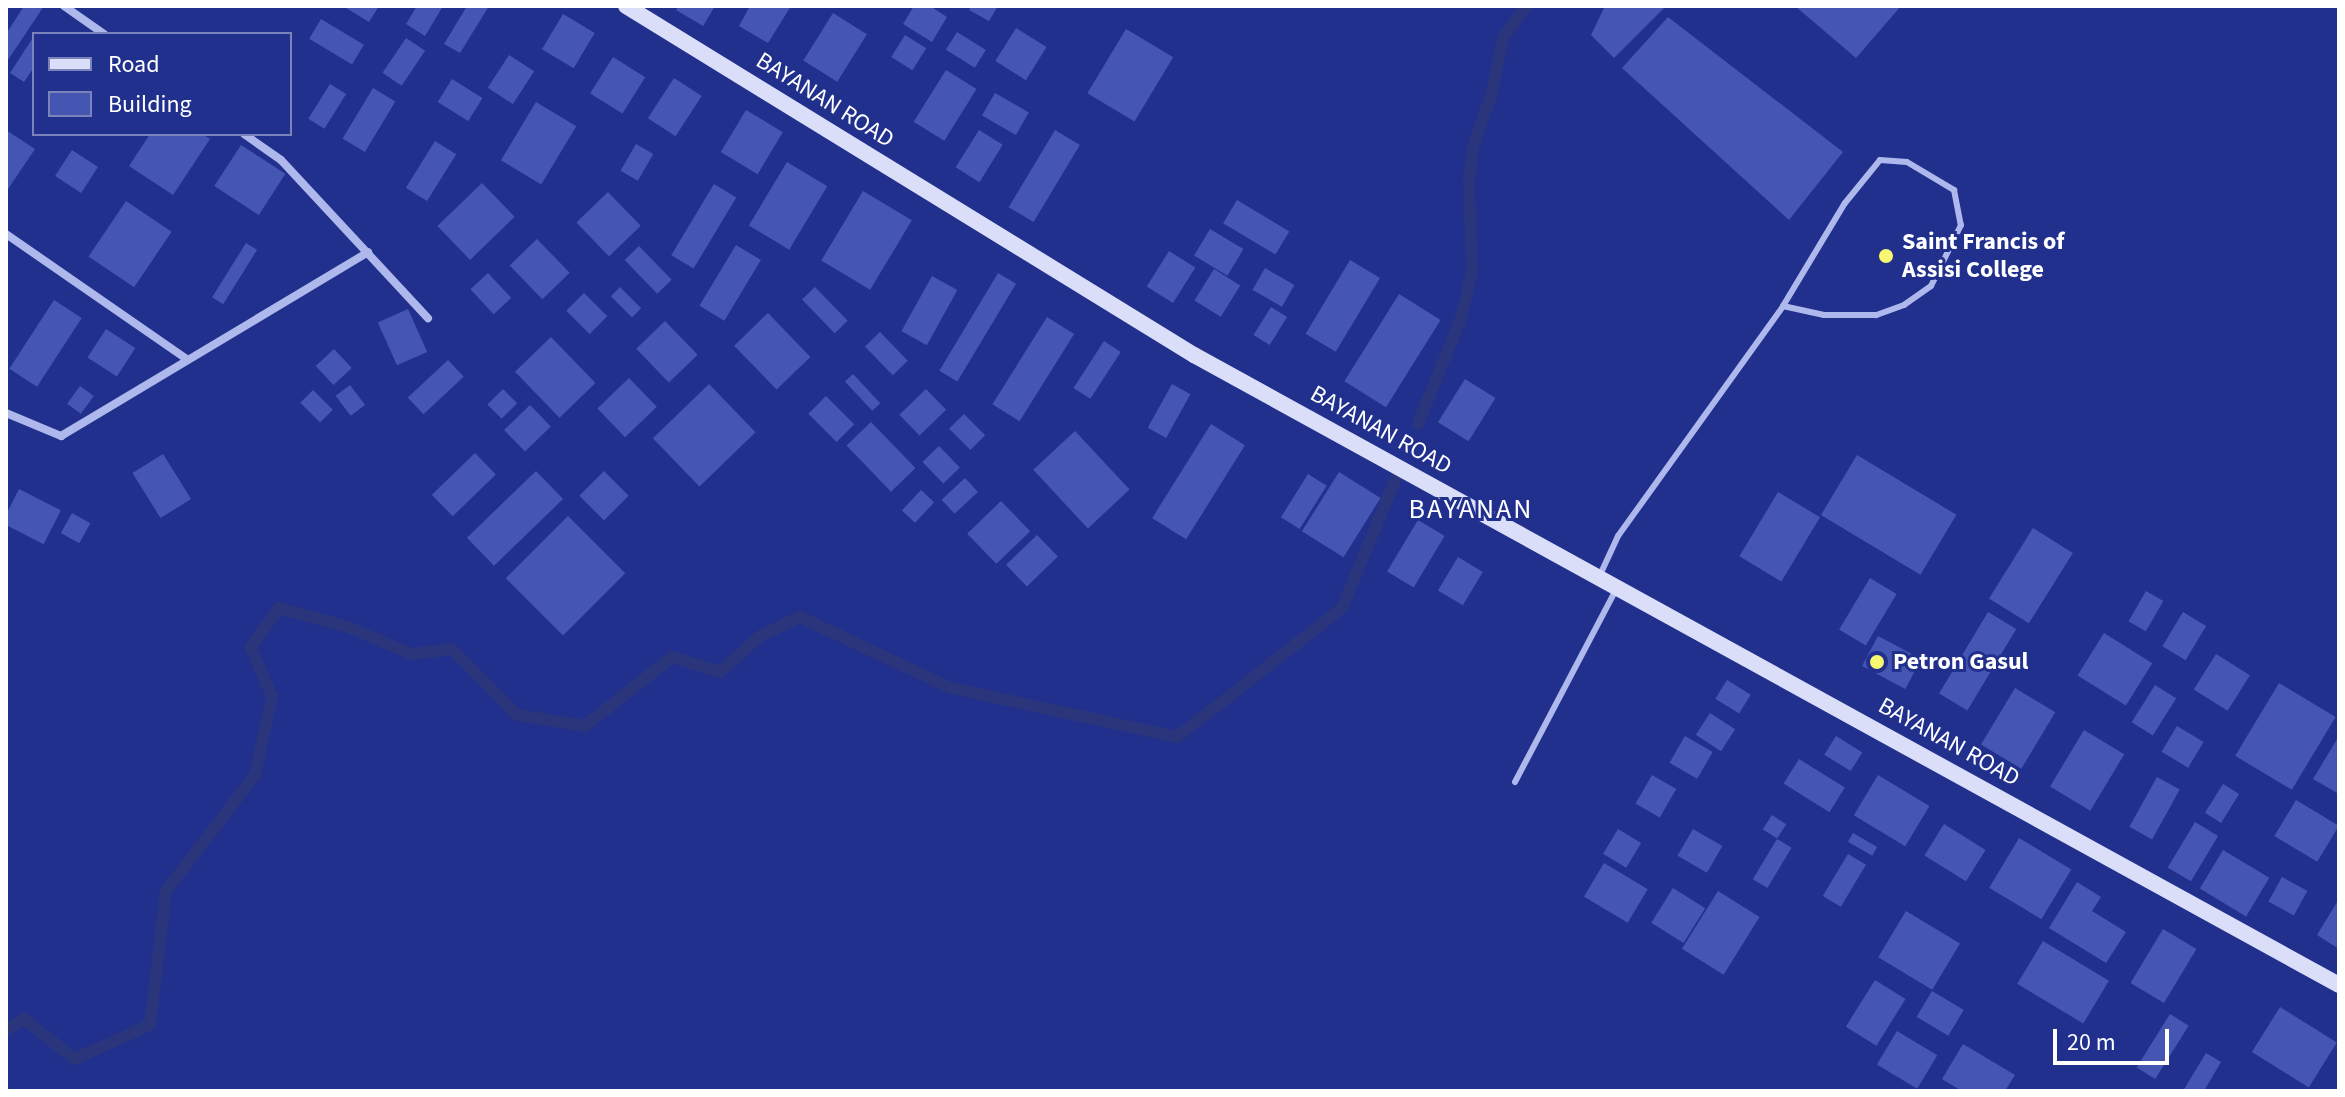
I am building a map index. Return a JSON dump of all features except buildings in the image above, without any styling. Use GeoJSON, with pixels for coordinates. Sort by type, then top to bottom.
{"type":"FeatureCollection","features":[{"type":"Feature","properties":{"kind":"main road","name":"BAYANAN ROAD"},"geometry":{"type":"LineString","coordinates":[[626,6],[1194,355],[2339,985]]}},
{"type":"Feature","properties":{"kind":"street"},"geometry":{"type":"LineString","coordinates":[[64,6],[101,32]]}},
{"type":"Feature","properties":{"kind":"street"},"geometry":{"type":"LineString","coordinates":[[247,136],[281,160],[428,318]]}},
{"type":"Feature","properties":{"kind":"street"},"geometry":{"type":"LineString","coordinates":[[6,234],[188,360]]}},
{"type":"Feature","properties":{"kind":"street"},"geometry":{"type":"LineString","coordinates":[[6,413],[61,436],[368,252]]}},
{"type":"Feature","properties":{"kind":"lane"},"geometry":{"type":"LineString","coordinates":[[1600,576],[1618,536],[1783,306],[1845,203],[1880,160],[1907,162],[1954,190],[1961,225],[1931,286],[1904,305],[1876,315],[1837,315],[1783,306]]}},
{"type":"Feature","properties":{"kind":"lane"},"geometry":{"type":"LineString","coordinates":[[1515,782],[1618,586]]}},
{"type":"Feature","properties":{"kind":"waterway"},"geometry":{"type":"LineString","coordinates":[[1418,424],[1461,318],[1472,272],[1469,180],[1473,146],[1491,96],[1503,38],[1526,6]]}},
{"type":"Feature","properties":{"kind":"waterway"},"geometry":{"type":"LineString","coordinates":[[6,1030],[24,1019],[75,1059],[150,1025],[166,891],[255,775],[272,697],[251,647],[279,608],[348,627],[411,654],[452,649],[517,715],[585,726],[672,657],[720,672],[760,636],[800,617],[951,688],[1177,737],[1342,608],[1396,478]]}},
{"type":"Feature","properties":{"kind":"place","name":"Saint Francis of Assisi College"},"geometry":{"type":"Point","coordinates":[1886,256]}},
{"type":"Feature","properties":{"kind":"place","name":"Petron Gasul"},"geometry":{"type":"Point","coordinates":[1877,662]}},
{"type":"Feature","properties":{"kind":"district","name":"BAYANAN"},"geometry":{"type":"Point","coordinates":[1471,509]}}]}
